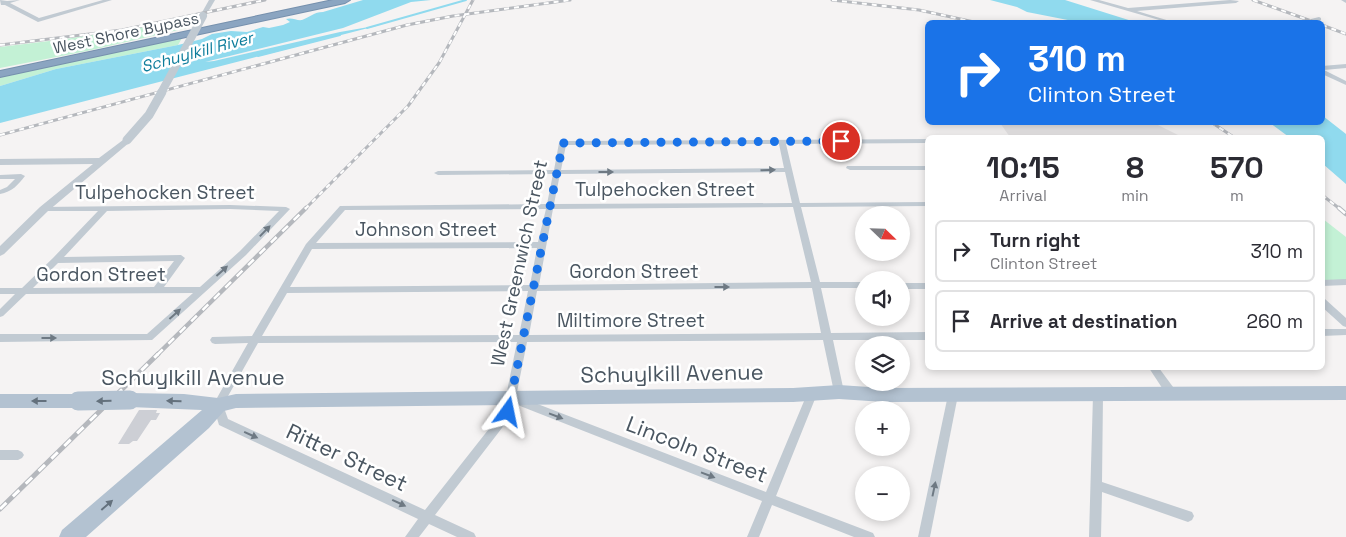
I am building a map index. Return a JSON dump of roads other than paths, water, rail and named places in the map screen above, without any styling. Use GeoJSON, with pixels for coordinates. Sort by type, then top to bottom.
{"type":"FeatureCollection","features":[{"type":"Feature","properties":{"kind":"highway","name":"West Shore Bypass"},"geometry":{"type":"LineString","coordinates":[[0,72],[323,0]]}},
{"type":"Feature","properties":{"kind":"highway","name":"West Shore Bypass"},"geometry":{"type":"LineString","coordinates":[[0,72],[240,24],[345,0]]}},
{"type":"Feature","properties":{"kind":"main road","name":"Schuylkill Avenue"},"geometry":{"type":"LineString","coordinates":[[0,401],[130,400],[184,401],[218,405],[236,401],[812,394],[838,392],[884,395],[1346,393]]}},
{"type":"Feature","properties":{"kind":"main road"},"geometry":{"type":"LineString","coordinates":[[71,537],[202,423],[218,405]]}},
{"type":"Feature","properties":{"kind":"street"},"geometry":{"type":"LineString","coordinates":[[2,3],[17,0]]}},
{"type":"Feature","properties":{"kind":"street"},"geometry":{"type":"LineString","coordinates":[[2,3],[38,20],[109,0]]}},
{"type":"Feature","properties":{"kind":"street"},"geometry":{"type":"LineString","coordinates":[[0,252],[44,209],[127,140],[149,115],[212,0]]}},
{"type":"Feature","properties":{"kind":"street"},"geometry":{"type":"LineString","coordinates":[[1094,0],[1163,20]]}},
{"type":"Feature","properties":{"kind":"street"},"geometry":{"type":"LineString","coordinates":[[1191,0],[1202,4]]}},
{"type":"Feature","properties":{"kind":"street"},"geometry":{"type":"LineString","coordinates":[[1128,10],[1236,1]]}},
{"type":"Feature","properties":{"kind":"street"},"geometry":{"type":"LineString","coordinates":[[1312,20],[1319,19]]}},
{"type":"Feature","properties":{"kind":"street"},"geometry":{"type":"LineString","coordinates":[[1325,70],[1346,66]]}},
{"type":"Feature","properties":{"kind":"street"},"geometry":{"type":"LineString","coordinates":[[1325,72],[1346,83]]}},
{"type":"Feature","properties":{"kind":"street"},"geometry":{"type":"LineString","coordinates":[[838,392],[798,205],[782,142],[925,141]]}},
{"type":"Feature","properties":{"kind":"street","name":"West Greenwich Street"},"geometry":{"type":"LineString","coordinates":[[411,537],[508,412],[563,143],[782,142]]}},
{"type":"Feature","properties":{"kind":"street"},"geometry":{"type":"LineString","coordinates":[[0,162],[74,164],[114,151]]}},
{"type":"Feature","properties":{"kind":"street"},"geometry":{"type":"LineString","coordinates":[[0,167],[99,163]]}},
{"type":"Feature","properties":{"kind":"street"},"geometry":{"type":"LineString","coordinates":[[74,164],[88,173]]}},
{"type":"Feature","properties":{"kind":"street"},"geometry":{"type":"LineString","coordinates":[[850,168],[925,168]]}},
{"type":"Feature","properties":{"kind":"street"},"geometry":{"type":"LineString","coordinates":[[438,172],[789,170]]}},
{"type":"Feature","properties":{"kind":"street"},"geometry":{"type":"LineString","coordinates":[[0,177],[21,176],[5,191],[0,192]]}},
{"type":"Feature","properties":{"kind":"street","name":"Tulpehocken Street"},"geometry":{"type":"LineString","coordinates":[[309,246],[343,208],[925,204]]}},
{"type":"Feature","properties":{"kind":"street","name":"Tulpehocken Street"},"geometry":{"type":"LineString","coordinates":[[44,209],[240,207],[286,209],[202,290]]}},
{"type":"Feature","properties":{"kind":"street"},"geometry":{"type":"LineString","coordinates":[[0,314],[56,260],[105,208]]}},
{"type":"Feature","properties":{"kind":"street","name":"Johnson Street"},"geometry":{"type":"LineString","coordinates":[[309,246],[542,245]]}},
{"type":"Feature","properties":{"kind":"street"},"geometry":{"type":"LineString","coordinates":[[218,405],[309,246]]}},
{"type":"Feature","properties":{"kind":"street"},"geometry":{"type":"LineString","coordinates":[[56,260],[181,258],[157,290]]}},
{"type":"Feature","properties":{"kind":"street"},"geometry":{"type":"LineString","coordinates":[[1325,283],[1346,282]]}},
{"type":"Feature","properties":{"kind":"street","name":"Gordon Street"},"geometry":{"type":"LineString","coordinates":[[284,290],[855,286]]}},
{"type":"Feature","properties":{"kind":"street"},"geometry":{"type":"LineString","coordinates":[[910,286],[925,286]]}},
{"type":"Feature","properties":{"kind":"street"},"geometry":{"type":"LineString","coordinates":[[0,338],[149,338],[202,290]]}},
{"type":"Feature","properties":{"kind":"street","name":"Gordon Street"},"geometry":{"type":"LineString","coordinates":[[0,291],[202,290]]}},
{"type":"Feature","properties":{"kind":"street"},"geometry":{"type":"LineString","coordinates":[[1325,304],[1346,324]]}},
{"type":"Feature","properties":{"kind":"street"},"geometry":{"type":"LineString","coordinates":[[1325,333],[1346,332]]}},
{"type":"Feature","properties":{"kind":"street","name":"Miltimore Street"},"geometry":{"type":"LineString","coordinates":[[216,340],[925,336]]}},
{"type":"Feature","properties":{"kind":"street"},"geometry":{"type":"LineString","coordinates":[[1155,370],[1172,394]]}},
{"type":"Feature","properties":{"kind":"street"},"geometry":{"type":"LineString","coordinates":[[753,537],[812,394]]}},
{"type":"Feature","properties":{"kind":"street"},"geometry":{"type":"LineString","coordinates":[[1095,537],[1098,394]]}},
{"type":"Feature","properties":{"kind":"street"},"geometry":{"type":"LineString","coordinates":[[924,537],[953,395]]}},
{"type":"Feature","properties":{"kind":"street","name":"Lincoln Street"},"geometry":{"type":"LineString","coordinates":[[511,398],[869,537]]}},
{"type":"Feature","properties":{"kind":"street","name":"Ritter Street"},"geometry":{"type":"LineString","coordinates":[[218,405],[223,422],[470,537]]}},
{"type":"Feature","properties":{"kind":"street"},"geometry":{"type":"LineString","coordinates":[[0,455],[18,455]]}},
{"type":"Feature","properties":{"kind":"street"},"geometry":{"type":"LineString","coordinates":[[1096,485],[1188,516]]}},
{"type":"Feature","properties":{"kind":"water","name":"Schuylkill River"},"geometry":{"type":"Polygon","coordinates":[[[363,0],[431,0],[411,2],[343,28],[205,62],[380,25],[0,123],[0,86],[56,69],[178,45],[202,39],[212,34],[231,31],[247,32],[263,27],[269,28],[283,25],[290,22],[286,19],[302,20],[317,13],[363,0]]]}},
{"type":"Feature","properties":{"kind":"water"},"geometry":{"type":"Polygon","coordinates":[[[990,0],[1065,0],[1129,20],[1068,20],[1027,12],[1017,7],[990,0]]]}},
{"type":"Feature","properties":{"kind":"water"},"geometry":{"type":"Polygon","coordinates":[[[1325,118],[1346,134],[1346,184],[1325,166],[1325,135],[1286,135],[1273,125],[1325,125],[1325,118]]]}},
{"type":"Feature","properties":{"kind":"waterway"},"geometry":{"type":"LineString","coordinates":[[367,28],[466,0]]}},
{"type":"Feature","properties":{"kind":"waterway"},"geometry":{"type":"LineString","coordinates":[[258,56],[340,35]]}},
{"type":"Feature","properties":{"kind":"railway"},"geometry":{"type":"LineString","coordinates":[[0,45],[122,30],[265,0]]}},
{"type":"Feature","properties":{"kind":"railway"},"geometry":{"type":"LineString","coordinates":[[465,14],[473,0]]}},
{"type":"Feature","properties":{"kind":"railway"},"geometry":{"type":"LineString","coordinates":[[465,14],[570,0]]}},
{"type":"Feature","properties":{"kind":"railway"},"geometry":{"type":"LineString","coordinates":[[832,0],[919,10],[965,20]]}},
{"type":"Feature","properties":{"kind":"railway"},"geometry":{"type":"LineString","coordinates":[[1253,0],[1308,20]]}},
{"type":"Feature","properties":{"kind":"railway"},"geometry":{"type":"LineString","coordinates":[[0,135],[407,25],[465,14]]}},
{"type":"Feature","properties":{"kind":"railway"},"geometry":{"type":"LineString","coordinates":[[306,208],[408,106],[439,63],[465,14]]}},
{"type":"Feature","properties":{"kind":"railway"},"geometry":{"type":"LineString","coordinates":[[1325,26],[1346,34]]}},
{"type":"Feature","properties":{"kind":"railway"},"geometry":{"type":"LineString","coordinates":[[1216,125],[1230,135]]}},
{"type":"Feature","properties":{"kind":"railway"},"geometry":{"type":"LineString","coordinates":[[1325,197],[1340,209]]}},
{"type":"Feature","properties":{"kind":"railway"},"geometry":{"type":"LineString","coordinates":[[157,355],[306,208]]}},
{"type":"Feature","properties":{"kind":"railway"},"geometry":{"type":"LineString","coordinates":[[1339,208],[1346,214]]}},
{"type":"Feature","properties":{"kind":"railway"},"geometry":{"type":"LineString","coordinates":[[0,509],[158,354]]}}]}
